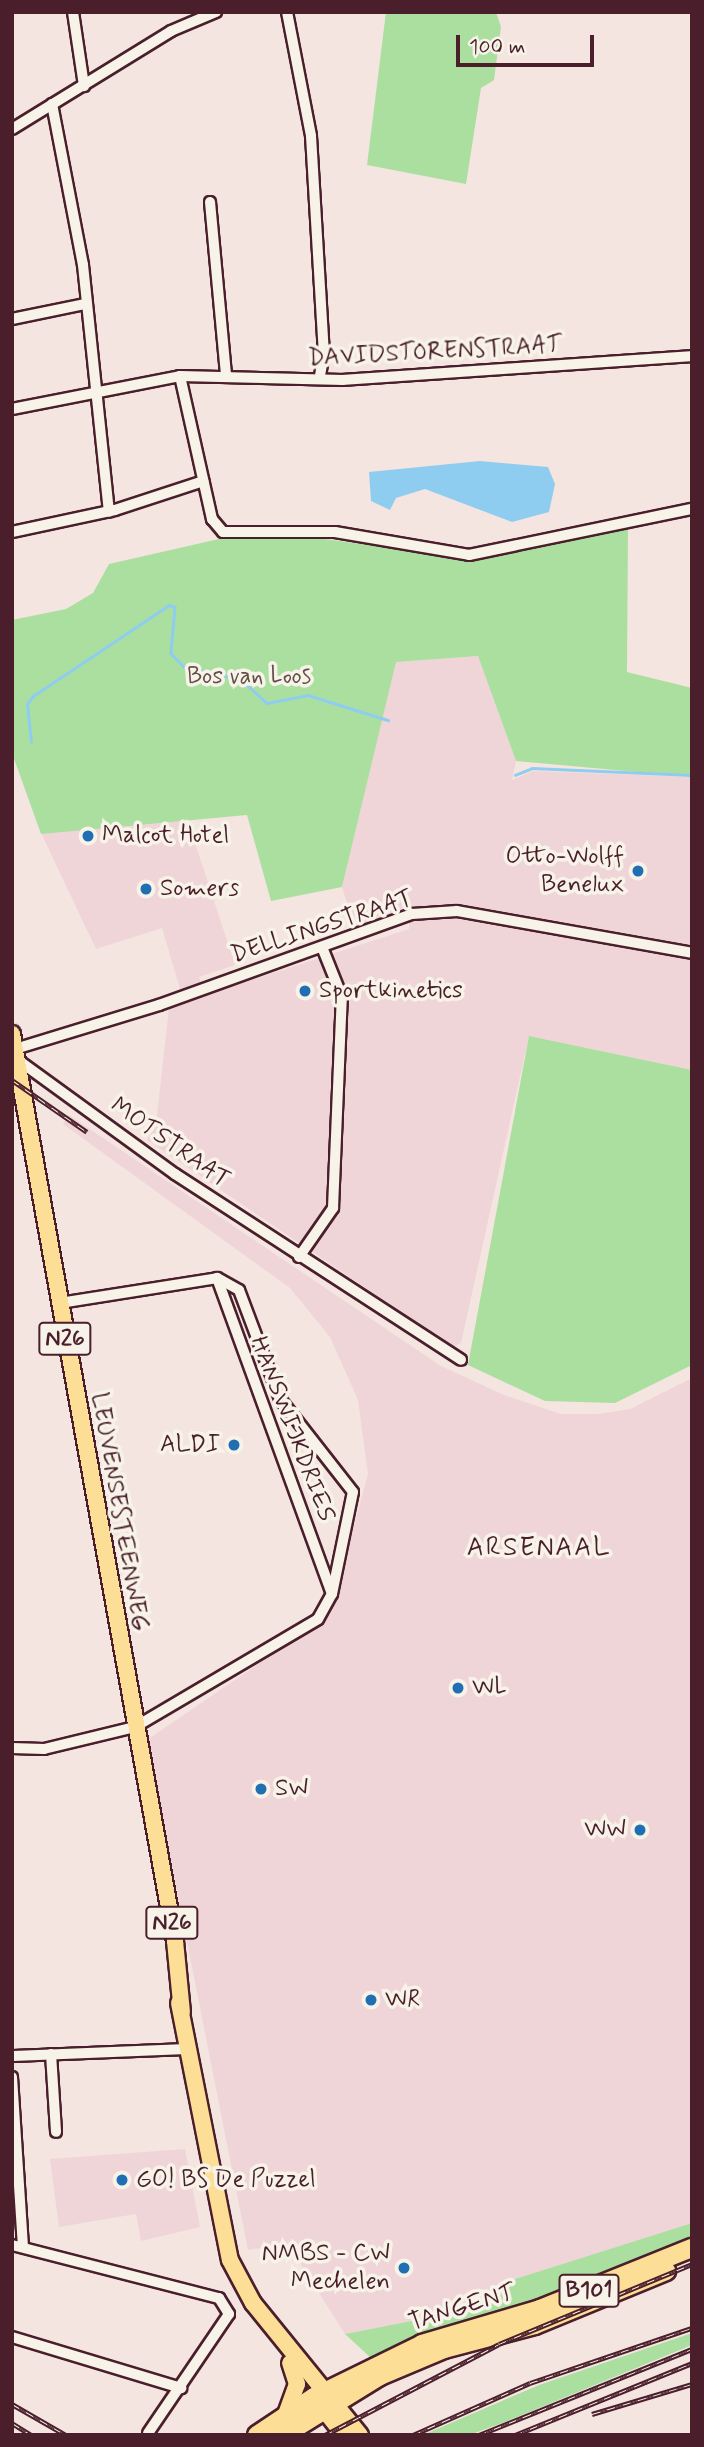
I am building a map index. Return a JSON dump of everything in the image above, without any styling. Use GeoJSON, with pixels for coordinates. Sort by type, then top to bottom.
{"type":"FeatureCollection","features":[{"type":"Feature","properties":{"kind":"highway","name":"TANGENT"},"geometry":{"type":"LineString","coordinates":[[257,2435],[285,2426],[324,2400],[438,2337],[540,2309],[692,2248]]}},
{"type":"Feature","properties":{"kind":"highway","name":"TANGENT"},"geometry":{"type":"LineString","coordinates":[[324,2400],[444,2349],[535,2325],[692,2260]]}},
{"type":"Feature","properties":{"kind":"main road","name":"LEUVENSESTEENWEG"},"geometry":{"type":"LineString","coordinates":[[15,1047],[153,1833],[149,1841],[230,2281],[290,2363],[359,2435]]}},
{"type":"Feature","properties":{"kind":"main road","name":"LEUVENSESTEENWEG"},"geometry":{"type":"LineString","coordinates":[[220,2228],[245,2290],[324,2400],[344,2435]]}},
{"type":"Feature","properties":{"kind":"main road"},"geometry":{"type":"LineString","coordinates":[[285,2426],[297,2384],[290,2363]]}},
{"type":"Feature","properties":{"kind":"street"},"geometry":{"type":"LineString","coordinates":[[73,12],[84,86]]}},
{"type":"Feature","properties":{"kind":"street"},"geometry":{"type":"LineString","coordinates":[[12,129],[171,31],[216,12]]}},
{"type":"Feature","properties":{"kind":"street"},"geometry":{"type":"LineString","coordinates":[[287,12],[311,136],[324,353],[320,375]]}},
{"type":"Feature","properties":{"kind":"street"},"geometry":{"type":"LineString","coordinates":[[52,104],[85,304],[109,512]]}},
{"type":"Feature","properties":{"kind":"street"},"geometry":{"type":"LineString","coordinates":[[210,202],[226,376]]}},
{"type":"Feature","properties":{"kind":"street"},"geometry":{"type":"LineString","coordinates":[[12,319],[85,304]]}},
{"type":"Feature","properties":{"kind":"street","name":"DAVIDSTORENSTRAAT"},"geometry":{"type":"LineString","coordinates":[[12,409],[180,376],[320,375],[344,380],[464,375],[692,356]]}},
{"type":"Feature","properties":{"kind":"street"},"geometry":{"type":"LineString","coordinates":[[180,376],[212,519],[223,532],[335,531],[469,555],[692,509]]}},
{"type":"Feature","properties":{"kind":"street"},"geometry":{"type":"LineString","coordinates":[[12,532],[109,512],[204,481]]}},
{"type":"Feature","properties":{"kind":"street","name":"DELLINGSTRAAT"},"geometry":{"type":"LineString","coordinates":[[15,1047],[322,947],[412,914],[457,911],[692,953]]}},
{"type":"Feature","properties":{"kind":"street"},"geometry":{"type":"LineString","coordinates":[[299,1258],[333,1208],[342,998],[322,947]]}},
{"type":"Feature","properties":{"kind":"street","name":"MOTSTRAAT"},"geometry":{"type":"LineString","coordinates":[[15,1047],[299,1258],[461,1360]]}},
{"type":"Feature","properties":{"kind":"street"},"geometry":{"type":"LineString","coordinates":[[60,1303],[217,1278]]}},
{"type":"Feature","properties":{"kind":"street","name":"HANSWIJKDRIES"},"geometry":{"type":"LineString","coordinates":[[217,1278],[332,1594]]}},
{"type":"Feature","properties":{"kind":"street","name":"HANSWIJKDRIES"},"geometry":{"type":"LineString","coordinates":[[12,1748],[44,1749],[135,1727],[318,1619],[332,1594],[353,1492],[280,1399],[239,1290],[217,1278]]}},
{"type":"Feature","properties":{"kind":"street"},"geometry":{"type":"LineString","coordinates":[[12,2056],[188,2049]]}},
{"type":"Feature","properties":{"kind":"street"},"geometry":{"type":"LineString","coordinates":[[51,2054],[56,2132]]}},
{"type":"Feature","properties":{"kind":"street"},"geometry":{"type":"LineString","coordinates":[[12,2077],[18,2246],[213,2292],[229,2314],[148,2433]]}},
{"type":"Feature","properties":{"kind":"street"},"geometry":{"type":"LineString","coordinates":[[12,2337],[181,2388]]}},
{"type":"Feature","properties":{"kind":"shaded area"},"geometry":{"type":"Polygon","coordinates":[[[478,656],[516,761],[512,780],[533,771],[692,777],[692,1070],[529,1036],[461,1343],[453,1347],[147,1140],[156,1124],[169,1008],[180,989],[162,928],[96,949],[42,835],[74,795],[184,809],[235,965],[199,977],[205,995],[409,929],[409,913],[355,929],[342,887],[395,662],[478,656]]]}},
{"type":"Feature","properties":{"kind":"shaded area"},"geometry":{"type":"Polygon","coordinates":[[[69,1115],[441,1366],[504,1395],[561,1414],[598,1414],[630,1409],[692,1378],[692,2223],[500,2284],[502,2294],[442,2315],[345,2334],[288,2244],[248,2250],[147,1740],[330,1615],[368,1474],[358,1400],[330,1337],[290,1288],[63,1124],[69,1115]]]}},
{"type":"Feature","properties":{"kind":"shaded area","name":"GO! BS De Puzzel"},"geometry":{"type":"Polygon","coordinates":[[[185,2149],[200,2227],[141,2241],[136,2214],[59,2227],[50,2159],[185,2149]]]}},
{"type":"Feature","properties":{"kind":"green space"},"geometry":{"type":"Polygon","coordinates":[[[386,12],[496,12],[501,27],[494,80],[481,88],[466,184],[367,165],[386,12]]]}},
{"type":"Feature","properties":{"kind":"green space","name":"Bos van Loos"},"geometry":{"type":"Polygon","coordinates":[[[628,529],[627,672],[692,688],[692,777],[516,761],[478,656],[396,662],[342,887],[271,901],[247,815],[41,834],[12,753],[12,620],[66,609],[93,593],[109,564],[219,539],[318,538],[473,560],[628,529]]]}},
{"type":"Feature","properties":{"kind":"green space"},"geometry":{"type":"Polygon","coordinates":[[[529,1036],[692,1070],[692,1365],[615,1403],[545,1401],[468,1365],[529,1036]]]}},
{"type":"Feature","properties":{"kind":"green space"},"geometry":{"type":"Polygon","coordinates":[[[692,2223],[692,2241],[587,2285],[372,2359],[345,2334],[442,2315],[502,2294],[499,2284],[692,2223]]]}},
{"type":"Feature","properties":{"kind":"green space"},"geometry":{"type":"Polygon","coordinates":[[[692,2333],[692,2345],[505,2422],[469,2435],[423,2435],[539,2385],[692,2333]]]}},
{"type":"Feature","properties":{"kind":"water"},"geometry":{"type":"Polygon","coordinates":[[[480,461],[548,467],[555,484],[549,512],[512,522],[425,489],[396,498],[390,510],[371,501],[369,472],[480,461]]]}},
{"type":"Feature","properties":{"kind":"waterway"},"geometry":{"type":"LineString","coordinates":[[31,742],[27,704],[33,696],[169,605],[175,607],[171,653],[184,667],[241,679],[267,703],[308,695],[388,720]]}},
{"type":"Feature","properties":{"kind":"waterway"},"geometry":{"type":"LineString","coordinates":[[515,775],[532,768],[692,775]]}},
{"type":"Feature","properties":{"kind":"railway"},"geometry":{"type":"LineString","coordinates":[[12,1080],[87,1132]]}},
{"type":"Feature","properties":{"kind":"railway"},"geometry":{"type":"LineString","coordinates":[[325,2435],[499,2344],[692,2264]]}},
{"type":"Feature","properties":{"kind":"railway"},"geometry":{"type":"LineString","coordinates":[[413,2435],[530,2383],[692,2328]]}},
{"type":"Feature","properties":{"kind":"railway"},"geometry":{"type":"LineString","coordinates":[[479,2435],[692,2349]]}},
{"type":"Feature","properties":{"kind":"railway"},"geometry":{"type":"LineString","coordinates":[[515,2435],[692,2363]]}},
{"type":"Feature","properties":{"kind":"railway"},"geometry":{"type":"LineString","coordinates":[[592,2414],[692,2384]]}},
{"type":"Feature","properties":{"kind":"railway"},"geometry":{"type":"LineString","coordinates":[[12,2404],[66,2435]]}},
{"type":"Feature","properties":{"kind":"railway"},"geometry":{"type":"LineString","coordinates":[[12,2423],[31,2435]]}},
{"type":"Feature","properties":{"kind":"place","name":"Malcot Hotel"},"geometry":{"type":"Point","coordinates":[88,836]}},
{"type":"Feature","properties":{"kind":"place","name":"Otto-Wolff Benelux"},"geometry":{"type":"Point","coordinates":[638,871]}},
{"type":"Feature","properties":{"kind":"place","name":"Somers"},"geometry":{"type":"Point","coordinates":[146,889]}},
{"type":"Feature","properties":{"kind":"place","name":"Sportkinetics"},"geometry":{"type":"Point","coordinates":[305,991]}},
{"type":"Feature","properties":{"kind":"place","name":"ALDI"},"geometry":{"type":"Point","coordinates":[234,1445]}},
{"type":"Feature","properties":{"kind":"place","name":"WL"},"geometry":{"type":"Point","coordinates":[458,1688]}},
{"type":"Feature","properties":{"kind":"place","name":"SW"},"geometry":{"type":"Point","coordinates":[261,1789]}},
{"type":"Feature","properties":{"kind":"place","name":"WW"},"geometry":{"type":"Point","coordinates":[640,1830]}},
{"type":"Feature","properties":{"kind":"place","name":"WR"},"geometry":{"type":"Point","coordinates":[371,2000]}},
{"type":"Feature","properties":{"kind":"place","name":"GO! BS De Puzzel"},"geometry":{"type":"Point","coordinates":[122,2180]}},
{"type":"Feature","properties":{"kind":"place","name":"NMBS - CW Mechelen"},"geometry":{"type":"Point","coordinates":[404,2268]}},
{"type":"Feature","properties":{"kind":"district","name":"ARSENAAL"},"geometry":{"type":"Point","coordinates":[539,1549]}}]}
